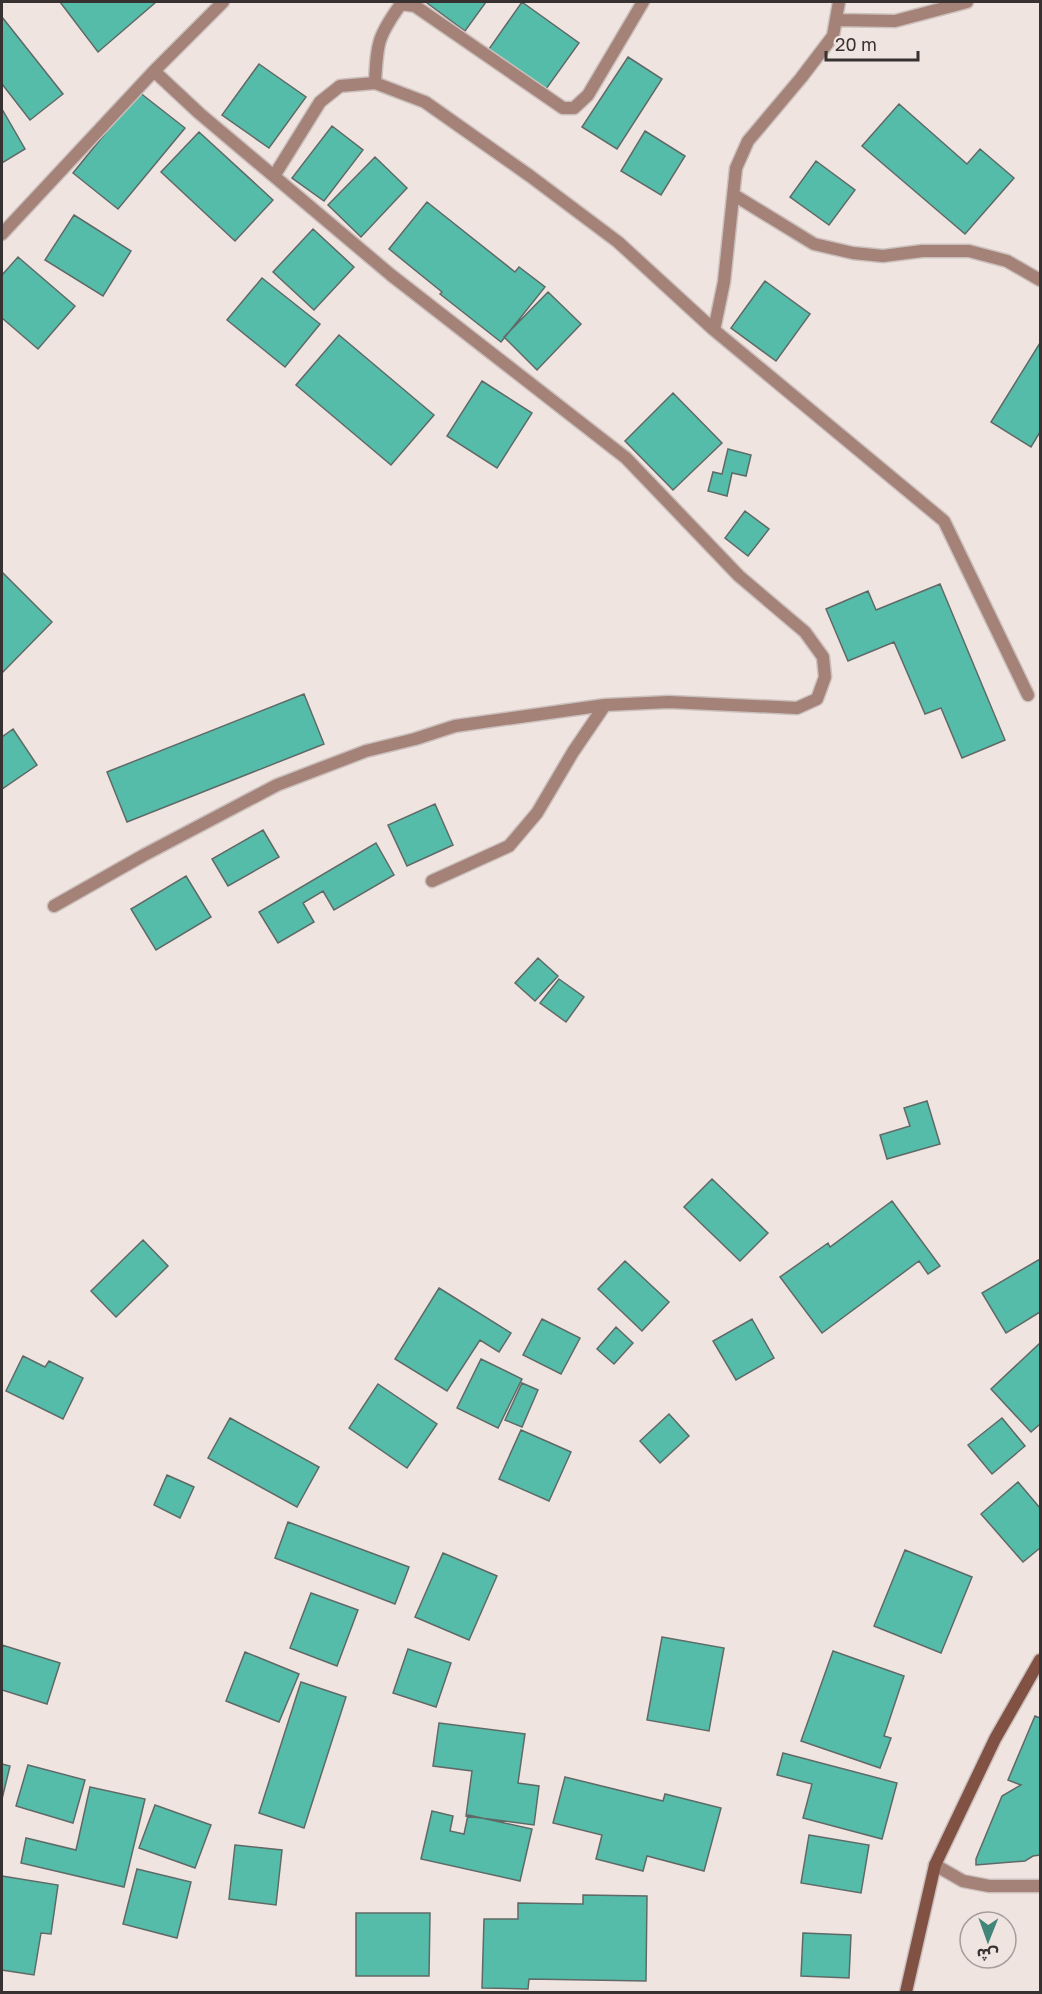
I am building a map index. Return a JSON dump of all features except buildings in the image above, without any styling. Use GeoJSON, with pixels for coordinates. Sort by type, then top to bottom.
{"type":"FeatureCollection","features":[{"type":"Feature","properties":{"kind":"main road"},"geometry":{"type":"LineString","coordinates":[[906,1992],[935,1864],[995,1739],[1041,1660]]}},
{"type":"Feature","properties":{"kind":"street"},"geometry":{"type":"LineString","coordinates":[[2,234],[154,71],[223,2]]}},
{"type":"Feature","properties":{"kind":"street"},"geometry":{"type":"LineString","coordinates":[[375,83],[377,47],[384,28],[401,4],[415,6],[562,108],[574,108],[588,95],[643,2]]}},
{"type":"Feature","properties":{"kind":"street"},"geometry":{"type":"LineString","coordinates":[[714,330],[724,282],[736,168],[748,141],[833,36],[839,2]]}},
{"type":"Feature","properties":{"kind":"street"},"geometry":{"type":"LineString","coordinates":[[836,20],[895,21],[967,2]]}},
{"type":"Feature","properties":{"kind":"street"},"geometry":{"type":"LineString","coordinates":[[54,906],[144,855],[277,786],[366,751],[415,739],[454,726],[605,705],[669,702],[797,708],[817,699],[825,677],[823,657],[805,632],[739,576],[626,458],[391,275],[199,113],[154,71]]}},
{"type":"Feature","properties":{"kind":"street"},"geometry":{"type":"LineString","coordinates":[[274,176],[320,102],[340,86],[375,83],[425,102],[618,242],[714,330],[944,521],[1028,695]]}},
{"type":"Feature","properties":{"kind":"street"},"geometry":{"type":"LineString","coordinates":[[734,195],[814,244],[853,253],[883,256],[969,251],[1007,261],[1041,279]]}},
{"type":"Feature","properties":{"kind":"street"},"geometry":{"type":"LineString","coordinates":[[432,881],[509,846],[537,813],[573,752],[605,705]]}},
{"type":"Feature","properties":{"kind":"street"},"geometry":{"type":"LineString","coordinates":[[935,1864],[963,1881],[989,1886],[1041,1886]]}}]}
